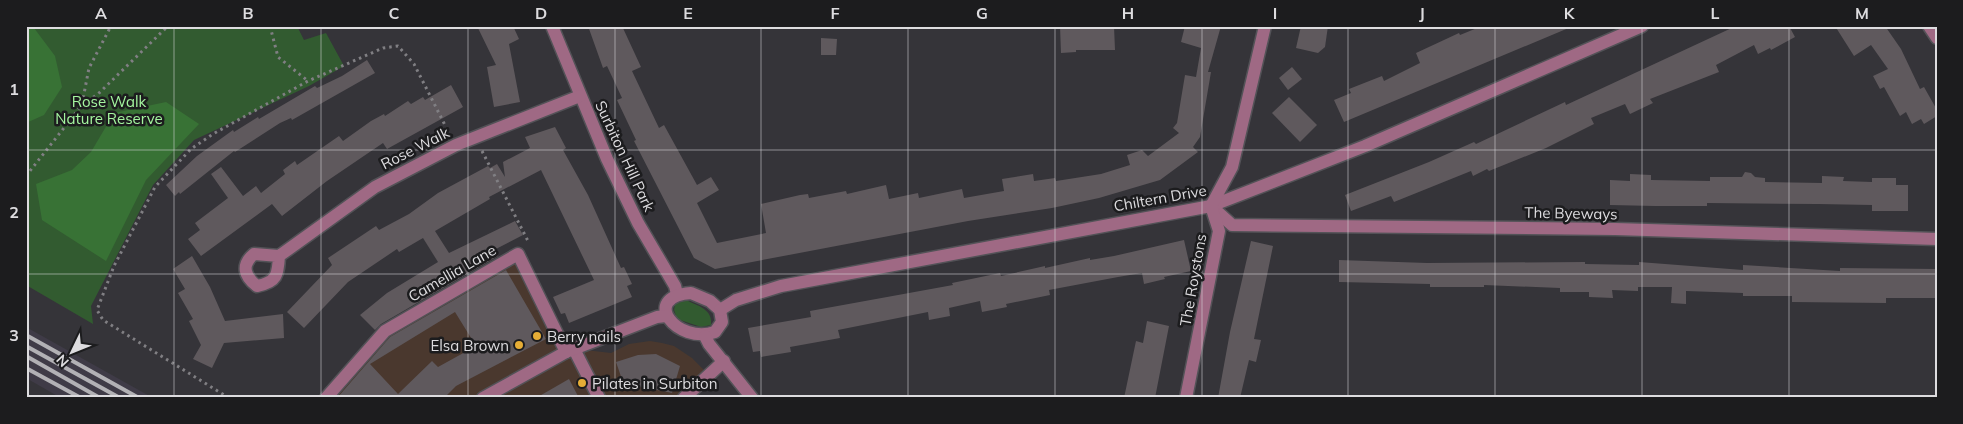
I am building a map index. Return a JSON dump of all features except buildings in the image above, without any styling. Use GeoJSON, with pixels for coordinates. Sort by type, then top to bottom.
{"type":"FeatureCollection","features":[{"type":"Feature","properties":{"kind":"street","name":"Surbiton Hill Park"},"geometry":{"type":"LineString","coordinates":[[552,26],[580,96],[638,223],[675,286],[677,294]]}},
{"type":"Feature","properties":{"kind":"street"},"geometry":{"type":"LineString","coordinates":[[1211,206],[1232,167],[1265,26]]}},
{"type":"Feature","properties":{"kind":"street","name":"Chiltern Drive"},"geometry":{"type":"LineString","coordinates":[[720,310],[736,300],[781,286],[1211,206],[1365,146],[1642,26]]}},
{"type":"Feature","properties":{"kind":"street"},"geometry":{"type":"LineString","coordinates":[[1929,26],[1937,38]]}},
{"type":"Feature","properties":{"kind":"street","name":"Rose Walk"},"geometry":{"type":"LineString","coordinates":[[279,256],[375,187],[456,145],[580,96]]}},
{"type":"Feature","properties":{"kind":"street","name":"The Byeways"},"geometry":{"type":"LineString","coordinates":[[1211,206],[1232,225],[1615,229],[1937,239]]}},
{"type":"Feature","properties":{"kind":"street","name":"The Roystons"},"geometry":{"type":"LineString","coordinates":[[1186,398],[1219,231],[1211,206]]}},
{"type":"Feature","properties":{"kind":"street","name":"Camellia Lane"},"geometry":{"type":"LineString","coordinates":[[326,398],[385,331],[518,254],[570,351],[599,398]]}},
{"type":"Feature","properties":{"kind":"street"},"geometry":{"type":"LineString","coordinates":[[691,293],[702,296],[720,310],[722,322],[715,332],[705,336],[698,336],[677,328],[666,316],[666,304],[671,297],[677,294],[691,293]]}},
{"type":"Feature","properties":{"kind":"street"},"geometry":{"type":"LineString","coordinates":[[483,398],[570,351],[657,317],[666,316]]}},
{"type":"Feature","properties":{"kind":"street"},"geometry":{"type":"LineString","coordinates":[[705,336],[709,344],[752,398]]}},
{"type":"Feature","properties":{"kind":"street"},"geometry":{"type":"LineString","coordinates":[[684,398],[724,361]]}},
{"type":"Feature","properties":{"kind":"path"},"geometry":{"type":"LineString","coordinates":[[82,105],[89,68],[111,26]]}},
{"type":"Feature","properties":{"kind":"path"},"geometry":{"type":"LineString","coordinates":[[26,176],[82,105],[98,94],[168,26]]}},
{"type":"Feature","properties":{"kind":"path"},"geometry":{"type":"LineString","coordinates":[[270,26],[278,57],[308,81]]}},
{"type":"Feature","properties":{"kind":"path"},"geometry":{"type":"LineString","coordinates":[[229,398],[103,320],[98,310],[114,266],[155,187],[192,149],[213,134],[308,81],[383,48],[398,46],[414,64],[456,145]]}},
{"type":"Feature","properties":{"kind":"path"},"geometry":{"type":"LineString","coordinates":[[475,137],[529,244],[518,254]]}},
{"type":"Feature","properties":{"kind":"shaded area"},"geometry":{"type":"Polygon","coordinates":[[[517,255],[560,347],[611,353],[629,344],[650,341],[674,346],[692,358],[705,371],[675,398],[326,398],[385,331],[517,255]]]}},
{"type":"Feature","properties":{"kind":"shaded area"},"geometry":{"type":"Polygon","coordinates":[[[26,327],[153,398],[61,398],[26,378],[26,327]]]}},
{"type":"Feature","properties":{"kind":"green space","name":"Rose Walk Nature Reserve"},"geometry":{"type":"Polygon","coordinates":[[[26,26],[297,26],[304,40],[326,33],[344,66],[309,86],[194,140],[153,185],[91,306],[93,324],[26,285],[26,26]]]}},
{"type":"Feature","properties":{"kind":"green space"},"geometry":{"type":"Polygon","coordinates":[[[26,27],[34,28],[55,56],[62,87],[44,115],[26,123],[26,27]]]}},
{"type":"Feature","properties":{"kind":"green space"},"geometry":{"type":"Polygon","coordinates":[[[166,102],[199,124],[146,180],[106,261],[42,220],[36,184],[72,170],[91,152],[114,113],[166,102]]]}},
{"type":"Feature","properties":{"kind":"green space"},"geometry":{"type":"Polygon","coordinates":[[[686,300],[700,306],[710,315],[711,325],[701,327],[677,319],[674,310],[675,304],[686,300]]]}},
{"type":"Feature","properties":{"kind":"railway"},"geometry":{"type":"LineString","coordinates":[[26,335],[139,398]]}},
{"type":"Feature","properties":{"kind":"railway"},"geometry":{"type":"LineString","coordinates":[[26,346],[120,398]]}},
{"type":"Feature","properties":{"kind":"railway"},"geometry":{"type":"LineString","coordinates":[[26,356],[100,398]]}},
{"type":"Feature","properties":{"kind":"railway"},"geometry":{"type":"LineString","coordinates":[[26,368],[81,398]]}},
{"type":"Feature","properties":{"kind":"place","name":"Berry nails"},"geometry":{"type":"Point","coordinates":[537,336]}},
{"type":"Feature","properties":{"kind":"place","name":"Elsa Brown"},"geometry":{"type":"Point","coordinates":[519,345]}},
{"type":"Feature","properties":{"kind":"place","name":"Pilates in Surbiton"},"geometry":{"type":"Point","coordinates":[582,383]}}]}
